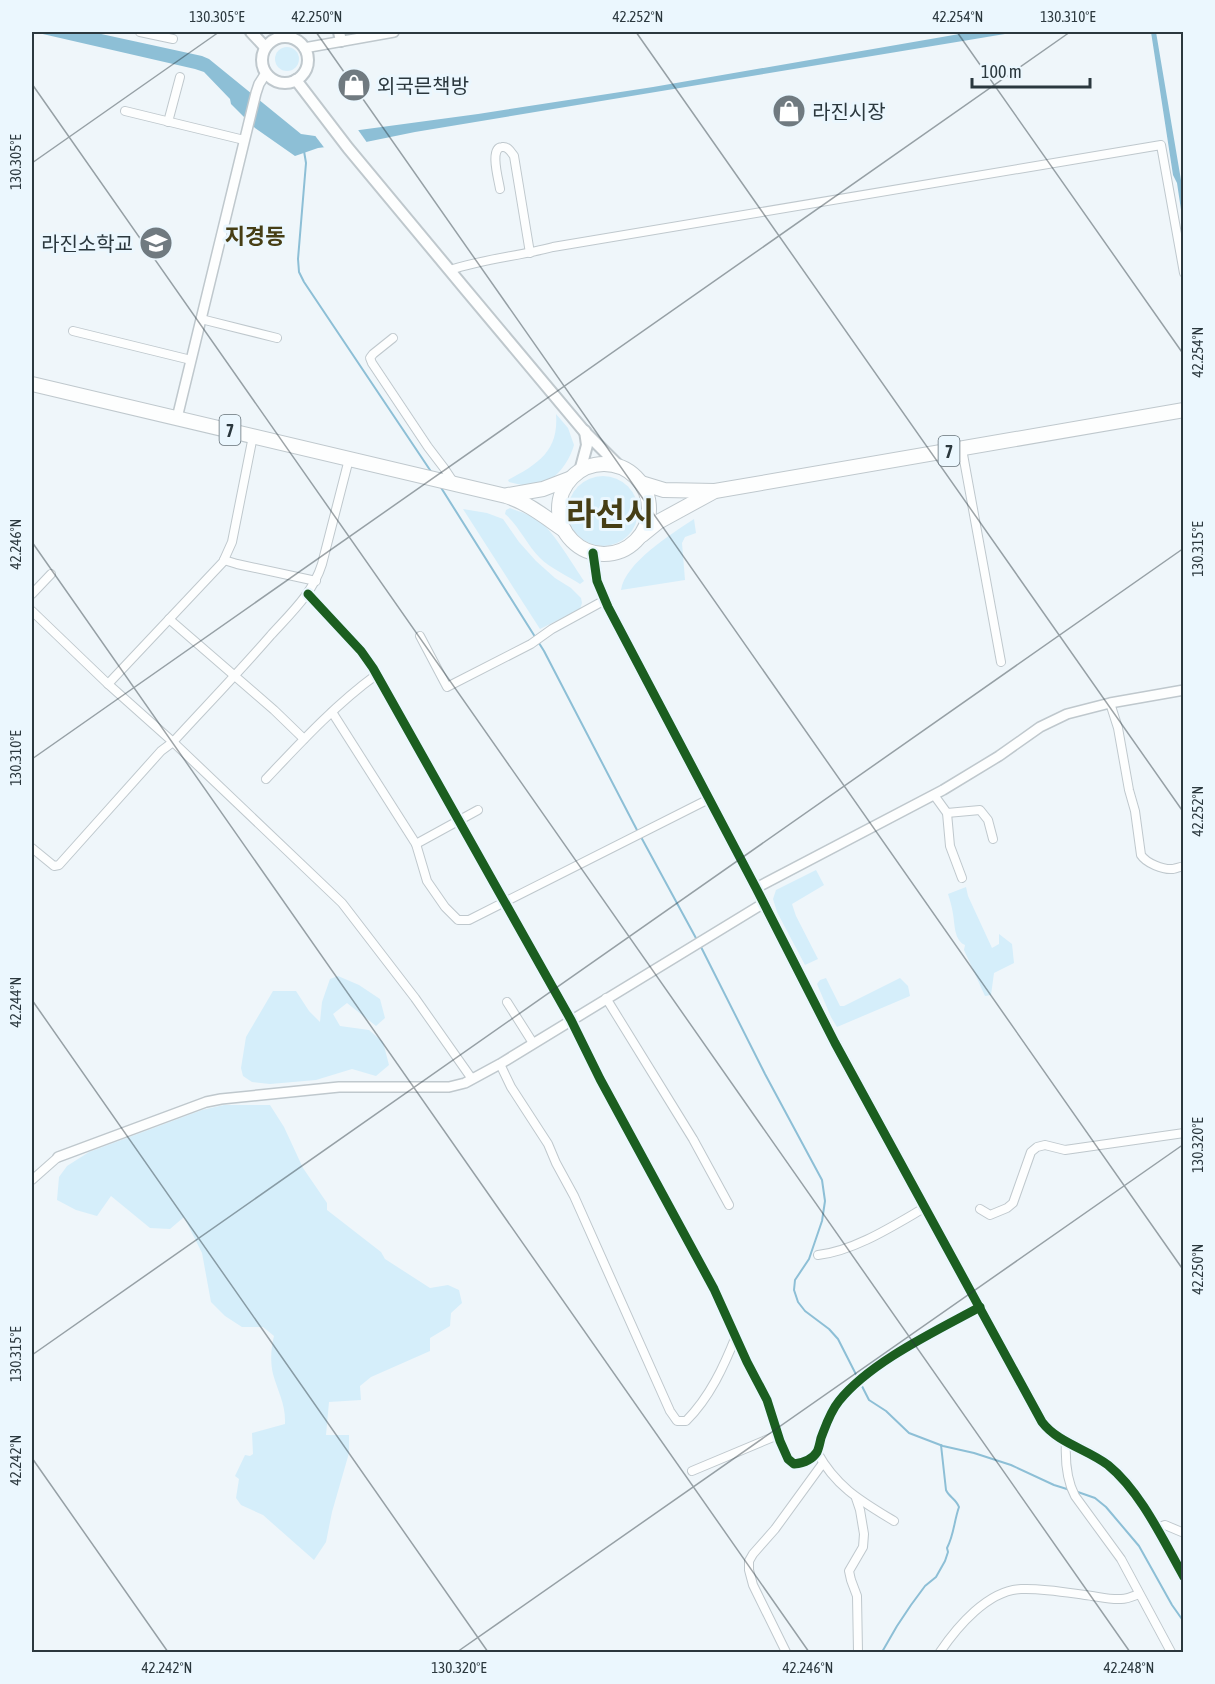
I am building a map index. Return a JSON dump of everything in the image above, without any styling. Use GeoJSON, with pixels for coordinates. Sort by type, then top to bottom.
{"type":"FeatureCollection","features":[{"type":"Feature","properties":{"kind":"highway","name":"7"},"geometry":{"type":"LineString","coordinates":[[32,384],[506,496],[534,509],[564,530],[581,548],[593,553],[618,552],[658,522],[715,491]]}},
{"type":"Feature","properties":{"kind":"highway","name":"7"},"geometry":{"type":"LineString","coordinates":[[506,496],[543,489],[592,465],[606,464],[620,467],[641,483],[664,490],[715,491],[1184,410]]}},
{"type":"Feature","properties":{"kind":"highway"},"geometry":{"type":"LineString","coordinates":[[564,530],[559,517],[559,504],[562,491],[574,475]]}},
{"type":"Feature","properties":{"kind":"highway"},"geometry":{"type":"LineString","coordinates":[[638,538],[646,525],[649,511],[647,497],[641,483]]}},
{"type":"Feature","properties":{"kind":"main road"},"geometry":{"type":"LineString","coordinates":[[251,32],[265,48]]}},
{"type":"Feature","properties":{"kind":"main road"},"geometry":{"type":"LineString","coordinates":[[278,38],[293,38],[304,48],[308,62],[302,76],[289,83],[282,83],[266,74],[262,55],[271,42],[278,38]]}},
{"type":"Feature","properties":{"kind":"main road"},"geometry":{"type":"LineString","coordinates":[[296,80],[348,148],[584,431],[620,467]]}},
{"type":"Feature","properties":{"kind":"main road"},"geometry":{"type":"LineString","coordinates":[[574,475],[587,445],[584,431]]}},
{"type":"Feature","properties":{"kind":"street"},"geometry":{"type":"LineString","coordinates":[[140,32],[173,39]]}},
{"type":"Feature","properties":{"kind":"street"},"geometry":{"type":"LineString","coordinates":[[304,48],[340,36],[394,32]]}},
{"type":"Feature","properties":{"kind":"street"},"geometry":{"type":"LineString","coordinates":[[177,418],[256,93],[266,74]]}},
{"type":"Feature","properties":{"kind":"street"},"geometry":{"type":"LineString","coordinates":[[168,122],[180,77]]}},
{"type":"Feature","properties":{"kind":"street"},"geometry":{"type":"LineString","coordinates":[[125,111],[244,140]]}},
{"type":"Feature","properties":{"kind":"street"},"geometry":{"type":"LineString","coordinates":[[500,189],[495,161],[496,152],[504,146],[514,156],[530,253]]}},
{"type":"Feature","properties":{"kind":"street"},"geometry":{"type":"LineString","coordinates":[[450,270],[553,247],[1161,146],[1184,273]]}},
{"type":"Feature","properties":{"kind":"street"},"geometry":{"type":"LineString","coordinates":[[201,319],[277,338]]}},
{"type":"Feature","properties":{"kind":"street"},"geometry":{"type":"LineString","coordinates":[[73,331],[191,360]]}},
{"type":"Feature","properties":{"kind":"street"},"geometry":{"type":"LineString","coordinates":[[393,338],[370,358],[444,468],[450,483]]}},
{"type":"Feature","properties":{"kind":"street"},"geometry":{"type":"LineString","coordinates":[[108,684],[224,560],[232,542],[253,436]]}},
{"type":"Feature","properties":{"kind":"street"},"geometry":{"type":"LineString","coordinates":[[963,449],[1001,662]]}},
{"type":"Feature","properties":{"kind":"street"},"geometry":{"type":"LineString","coordinates":[[32,848],[54,866],[59,865],[161,751],[173,742],[308,594],[322,564],[349,459]]}},
{"type":"Feature","properties":{"kind":"street"},"geometry":{"type":"LineString","coordinates":[[593,553],[597,581],[605,600],[831,1036],[1042,1422],[1049,1431],[1110,1466],[1135,1495],[1157,1528],[1184,1577]]}},
{"type":"Feature","properties":{"kind":"street"},"geometry":{"type":"LineString","coordinates":[[224,560],[316,581]]}},
{"type":"Feature","properties":{"kind":"street"},"geometry":{"type":"LineString","coordinates":[[32,594],[51,574]]}},
{"type":"Feature","properties":{"kind":"street"},"geometry":{"type":"LineString","coordinates":[[308,594],[361,651],[376,675],[571,1020],[600,1079],[714,1289],[767,1400],[788,1459],[794,1464],[803,1463],[817,1452],[830,1414],[838,1401],[860,1380],[892,1357],[980,1306]]}},
{"type":"Feature","properties":{"kind":"street"},"geometry":{"type":"LineString","coordinates":[[420,636],[447,687],[531,644],[605,600]]}},
{"type":"Feature","properties":{"kind":"street"},"geometry":{"type":"LineString","coordinates":[[32,611],[342,903],[415,998],[472,1079]]}},
{"type":"Feature","properties":{"kind":"street"},"geometry":{"type":"LineString","coordinates":[[169,619],[274,710],[304,740]]}},
{"type":"Feature","properties":{"kind":"street"},"geometry":{"type":"LineString","coordinates":[[266,779],[351,694],[376,675]]}},
{"type":"Feature","properties":{"kind":"street"},"geometry":{"type":"LineString","coordinates":[[756,888],[934,795],[999,756],[1040,727],[1067,714],[1110,703],[1184,690]]}},
{"type":"Feature","properties":{"kind":"street"},"geometry":{"type":"LineString","coordinates":[[1110,703],[1118,728],[1135,811],[1141,855],[1143,859],[1152,864],[1171,869],[1184,866]]}},
{"type":"Feature","properties":{"kind":"street"},"geometry":{"type":"LineString","coordinates":[[332,712],[416,844],[427,881],[445,907],[458,920],[469,920],[709,799]]}},
{"type":"Feature","properties":{"kind":"street"},"geometry":{"type":"LineString","coordinates":[[934,795],[947,813],[950,846],[962,878]]}},
{"type":"Feature","properties":{"kind":"street"},"geometry":{"type":"LineString","coordinates":[[416,844],[478,810]]}},
{"type":"Feature","properties":{"kind":"street"},"geometry":{"type":"LineString","coordinates":[[947,813],[980,810],[988,820],[993,839]]}},
{"type":"Feature","properties":{"kind":"street"},"geometry":{"type":"LineString","coordinates":[[32,1180],[58,1157],[189,1108],[221,1099],[339,1088],[456,1086],[500,1064],[764,903]]}},
{"type":"Feature","properties":{"kind":"street"},"geometry":{"type":"LineString","coordinates":[[606,998],[693,1139],[729,1205]]}},
{"type":"Feature","properties":{"kind":"street"},"geometry":{"type":"LineString","coordinates":[[507,1002],[533,1043]]}},
{"type":"Feature","properties":{"kind":"street"},"geometry":{"type":"LineString","coordinates":[[500,1064],[511,1087],[548,1144],[574,1196],[670,1411],[677,1420],[686,1420],[696,1411],[717,1378],[736,1336]]}},
{"type":"Feature","properties":{"kind":"street"},"geometry":{"type":"LineString","coordinates":[[980,1209],[990,1215],[1013,1203],[1031,1152],[1037,1147],[1045,1145],[1065,1150],[1184,1133]]}},
{"type":"Feature","properties":{"kind":"street"},"geometry":{"type":"LineString","coordinates":[[818,1256],[831,1254],[861,1242],[924,1208]]}},
{"type":"Feature","properties":{"kind":"street"},"geometry":{"type":"LineString","coordinates":[[692,1471],[778,1435]]}},
{"type":"Feature","properties":{"kind":"street"},"geometry":{"type":"LineString","coordinates":[[1066,1441],[1065,1458],[1070,1488],[1121,1559],[1172,1653]]}},
{"type":"Feature","properties":{"kind":"street"},"geometry":{"type":"LineString","coordinates":[[817,1452],[831,1473],[856,1498],[894,1521]]}},
{"type":"Feature","properties":{"kind":"street"},"geometry":{"type":"LineString","coordinates":[[786,1653],[753,1585],[749,1562],[823,1463]]}},
{"type":"Feature","properties":{"kind":"street"},"geometry":{"type":"LineString","coordinates":[[856,1498],[864,1534],[863,1547],[849,1571],[857,1596],[858,1653]]}},
{"type":"Feature","properties":{"kind":"street"},"geometry":{"type":"LineString","coordinates":[[1157,1528],[1165,1525],[1184,1533]]}},
{"type":"Feature","properties":{"kind":"street"},"geometry":{"type":"LineString","coordinates":[[940,1653],[951,1636],[968,1618],[980,1607],[1004,1593],[1019,1589],[1039,1590],[1122,1599],[1139,1594]]}},
{"type":"Feature","properties":{"kind":"shaded area"},"geometry":{"type":"Polygon","coordinates":[[[287,47],[292,48],[298,54],[298,64],[292,70],[287,71],[282,70],[276,64],[275,59],[276,54],[282,48],[287,47]]]}},
{"type":"Feature","properties":{"kind":"shaded area"},"geometry":{"type":"Polygon","coordinates":[[[556,414],[568,428],[574,445],[560,472],[548,481],[533,486],[509,482],[508,480],[537,462],[550,447],[556,427],[556,414]]]}},
{"type":"Feature","properties":{"kind":"shaded area"},"geometry":{"type":"Polygon","coordinates":[[[603,476],[616,479],[628,486],[635,498],[638,511],[635,524],[628,536],[616,543],[603,546],[590,543],[578,536],[571,524],[568,511],[571,498],[578,486],[590,479],[603,476]]]}},
{"type":"Feature","properties":{"kind":"shaded area"},"geometry":{"type":"Polygon","coordinates":[[[510,508],[541,522],[564,550],[584,581],[580,584],[540,558],[505,514],[510,508]]]}},
{"type":"Feature","properties":{"kind":"shaded area"},"geometry":{"type":"Polygon","coordinates":[[[463,509],[487,513],[503,519],[536,561],[581,598],[580,609],[540,629],[463,509]]]}},
{"type":"Feature","properties":{"kind":"shaded area"},"geometry":{"type":"Polygon","coordinates":[[[694,519],[696,533],[685,537],[682,543],[685,580],[621,590],[631,570],[650,550],[694,519]]]}},
{"type":"Feature","properties":{"kind":"shaded area"},"geometry":{"type":"Polygon","coordinates":[[[816,870],[824,885],[792,904],[818,959],[805,965],[777,912],[773,899],[776,890],[816,870]]]}},
{"type":"Feature","properties":{"kind":"shaded area"},"geometry":{"type":"Polygon","coordinates":[[[966,887],[992,948],[999,944],[999,934],[1012,944],[1014,963],[994,973],[991,995],[985,996],[964,950],[965,945],[961,943],[956,932],[948,894],[966,887]]]}},
{"type":"Feature","properties":{"kind":"shaded area"},"geometry":{"type":"Polygon","coordinates":[[[338,976],[359,985],[380,999],[385,1018],[376,1026],[347,1003],[333,1014],[340,1026],[369,1030],[383,1042],[389,1065],[376,1076],[352,1069],[316,1080],[270,1084],[252,1082],[243,1076],[241,1068],[246,1037],[273,991],[296,991],[309,1011],[320,1022],[322,1002],[330,979],[338,976]]]}},
{"type":"Feature","properties":{"kind":"shaded area"},"geometry":{"type":"Polygon","coordinates":[[[826,978],[840,1006],[900,978],[908,986],[910,996],[837,1027],[817,984],[826,978]]]}},
{"type":"Feature","properties":{"kind":"shaded area"},"geometry":{"type":"Polygon","coordinates":[[[224,1105],[270,1105],[284,1127],[303,1168],[327,1203],[327,1210],[381,1252],[385,1259],[430,1288],[448,1285],[459,1290],[462,1303],[451,1313],[450,1326],[430,1338],[430,1351],[371,1377],[360,1386],[361,1400],[329,1402],[326,1435],[349,1435],[349,1453],[326,1542],[314,1560],[263,1515],[241,1505],[236,1498],[239,1479],[235,1476],[245,1455],[253,1454],[252,1433],[285,1424],[283,1405],[272,1369],[271,1355],[274,1336],[263,1327],[242,1327],[225,1316],[211,1302],[202,1253],[184,1217],[170,1229],[150,1228],[111,1196],[97,1216],[76,1210],[57,1200],[59,1177],[67,1166],[89,1152],[202,1110],[224,1105]]]}},
{"type":"Feature","properties":{"kind":"water"},"geometry":{"type":"Polygon","coordinates":[[[34,32],[92,32],[202,56],[209,59],[301,134],[315,136],[653,87],[971,32],[1017,32],[366,142],[318,148],[295,156],[255,128],[204,72],[34,32]]]}},
{"type":"Feature","properties":{"kind":"water"},"geometry":{"type":"Polygon","coordinates":[[[1151,32],[1156,32],[1183,192],[1183,223],[1177,183],[1173,175],[1151,32]]]}},
{"type":"Feature","properties":{"kind":"pier"},"geometry":{"type":"Polygon","coordinates":[[[356,127],[368,144],[326,150],[313,133],[356,127]]]}},
{"type":"Feature","properties":{"kind":"waterway"},"geometry":{"type":"LineString","coordinates":[[304,151],[306,163],[298,259],[299,272],[432,473]]}},
{"type":"Feature","properties":{"kind":"waterway"},"geometry":{"type":"LineString","coordinates":[[440,486],[544,651],[638,832]]}},
{"type":"Feature","properties":{"kind":"waterway"},"geometry":{"type":"LineString","coordinates":[[641,837],[697,940]]}},
{"type":"Feature","properties":{"kind":"waterway"},"geometry":{"type":"LineString","coordinates":[[700,945],[822,1180],[825,1201],[822,1221],[809,1259],[795,1280],[794,1290],[798,1302],[805,1311],[829,1329],[838,1339],[869,1400],[886,1411],[909,1433],[943,1446],[1011,1465],[1070,1490]]}},
{"type":"Feature","properties":{"kind":"waterway"},"geometry":{"type":"LineString","coordinates":[[882,1652],[911,1605],[925,1586],[936,1577],[948,1552],[947,1548],[959,1507],[946,1490],[941,1445]]}},
{"type":"Feature","properties":{"kind":"waterway"},"geometry":{"type":"LineString","coordinates":[[1075,1491],[1095,1498],[1106,1507],[1139,1546],[1184,1622]]}},
{"type":"Feature","properties":{"kind":"cycle path"},"geometry":{"type":"LineString","coordinates":[[593,553],[597,581],[608,607],[835,1043],[1042,1422],[1064,1441],[1100,1459],[1120,1476],[1150,1517],[1184,1577]]}},
{"type":"Feature","properties":{"kind":"cycle path"},"geometry":{"type":"LineString","coordinates":[[308,594],[361,651],[373,668],[571,1020],[600,1079],[714,1289],[767,1400],[788,1459],[797,1464],[815,1455],[828,1419],[836,1405],[868,1373],[905,1348],[980,1307]]}},
{"type":"Feature","properties":{"kind":"place","name":"외국믄책방"},"geometry":{"type":"Point","coordinates":[354,85]}},
{"type":"Feature","properties":{"kind":"place","name":"라진시장"},"geometry":{"type":"Point","coordinates":[789,111]}},
{"type":"Feature","properties":{"kind":"place","name":"라진소학교"},"geometry":{"type":"Point","coordinates":[156,243]}},
{"type":"Feature","properties":{"kind":"district","name":"지경동"},"geometry":{"type":"Point","coordinates":[255,236]}},
{"type":"Feature","properties":{"kind":"district","name":"라선시"},"geometry":{"type":"Point","coordinates":[610,513]}}]}
